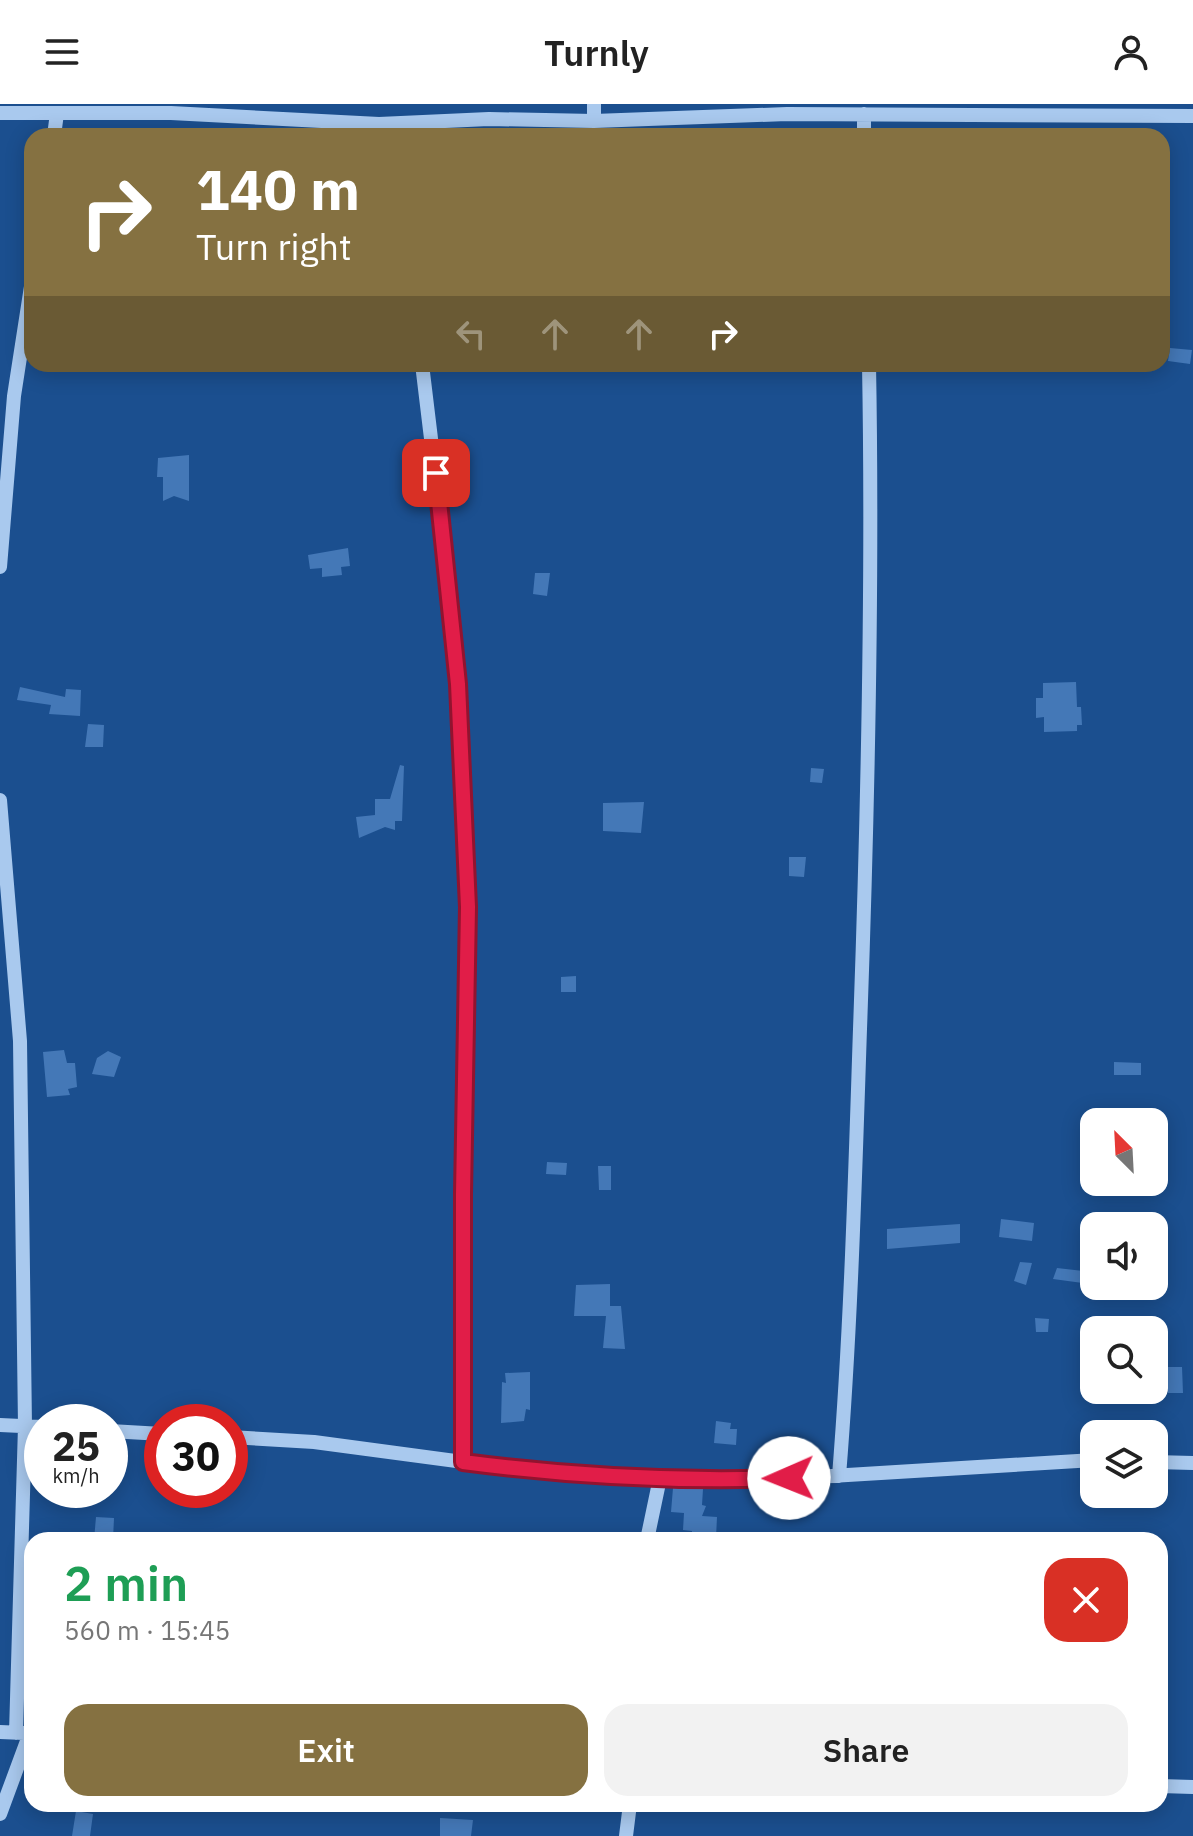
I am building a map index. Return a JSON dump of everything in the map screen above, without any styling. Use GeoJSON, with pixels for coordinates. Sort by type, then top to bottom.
{"type":"FeatureCollection","features":[{"type":"Feature","properties":{"kind":"street"},"geometry":{"type":"LineString","coordinates":[[594,104],[594,121]]}},
{"type":"Feature","properties":{"kind":"street"},"geometry":{"type":"LineString","coordinates":[[0,113],[171,108],[361,128]]}},
{"type":"Feature","properties":{"kind":"street"},"geometry":{"type":"LineString","coordinates":[[400,128],[489,119],[594,121],[979,109],[1193,116]]}},
{"type":"Feature","properties":{"kind":"street"},"geometry":{"type":"LineString","coordinates":[[55,128],[57,113]]}},
{"type":"Feature","properties":{"kind":"street"},"geometry":{"type":"LineString","coordinates":[[864,114],[864,128]]}},
{"type":"Feature","properties":{"kind":"street"},"geometry":{"type":"LineString","coordinates":[[0,567],[14,396],[24,332]]}},
{"type":"Feature","properties":{"kind":"street"},"geometry":{"type":"LineString","coordinates":[[423,372],[454,629],[463,770],[468,907],[463,1194],[463,1462]]}},
{"type":"Feature","properties":{"kind":"street"},"geometry":{"type":"LineString","coordinates":[[839,1476],[850,1350],[864,907],[870,686],[869,372]]}},
{"type":"Feature","properties":{"kind":"street"},"geometry":{"type":"LineString","coordinates":[[0,800],[20,1041],[25,1404]]}},
{"type":"Feature","properties":{"kind":"street"},"geometry":{"type":"LineString","coordinates":[[0,1425],[24,1426]]}},
{"type":"Feature","properties":{"kind":"street"},"geometry":{"type":"LineString","coordinates":[[248,1438],[314,1442],[523,1470],[660,1478],[839,1476],[1080,1461]]}},
{"type":"Feature","properties":{"kind":"street"},"geometry":{"type":"LineString","coordinates":[[1168,1462],[1193,1463]]}},
{"type":"Feature","properties":{"kind":"street"},"geometry":{"type":"LineString","coordinates":[[649,1532],[660,1478]]}},
{"type":"Feature","properties":{"kind":"street"},"geometry":{"type":"LineString","coordinates":[[25,1508],[25,1532]]}},
{"type":"Feature","properties":{"kind":"street"},"geometry":{"type":"LineString","coordinates":[[0,1732],[24,1733]]}},
{"type":"Feature","properties":{"kind":"street"},"geometry":{"type":"LineString","coordinates":[[0,1814],[24,1739]]}},
{"type":"Feature","properties":{"kind":"street"},"geometry":{"type":"LineString","coordinates":[[1168,1786],[1193,1787]]}},
{"type":"Feature","properties":{"kind":"street"},"geometry":{"type":"LineString","coordinates":[[626,1836],[629,1812]]}},
{"type":"Feature","properties":{"kind":"building"},"geometry":{"type":"Polygon","coordinates":[[[1170,348],[1192,350],[1190,364],[1170,361],[1170,348]]]}},
{"type":"Feature","properties":{"kind":"building"},"geometry":{"type":"Polygon","coordinates":[[[189,455],[189,501],[174,496],[163,501],[163,477],[157,477],[158,458],[189,455]]]}},
{"type":"Feature","properties":{"kind":"building"},"geometry":{"type":"Polygon","coordinates":[[[348,548],[350,566],[341,567],[342,575],[322,577],[322,568],[310,569],[308,555],[348,548]]]}},
{"type":"Feature","properties":{"kind":"building"},"geometry":{"type":"Polygon","coordinates":[[[535,573],[550,573],[547,596],[533,594],[535,573]]]}},
{"type":"Feature","properties":{"kind":"building"},"geometry":{"type":"Polygon","coordinates":[[[1076,682],[1077,707],[1081,707],[1082,725],[1077,725],[1077,731],[1044,732],[1044,717],[1036,718],[1036,698],[1043,698],[1043,683],[1076,682]]]}},
{"type":"Feature","properties":{"kind":"building"},"geometry":{"type":"Polygon","coordinates":[[[20,687],[65,697],[66,689],[81,690],[80,716],[49,714],[51,705],[17,700],[20,687]]]}},
{"type":"Feature","properties":{"kind":"building"},"geometry":{"type":"Polygon","coordinates":[[[88,724],[104,725],[103,747],[85,747],[88,724]]]}},
{"type":"Feature","properties":{"kind":"building"},"geometry":{"type":"Polygon","coordinates":[[[400,765],[404,766],[402,821],[395,821],[395,830],[385,827],[359,838],[356,817],[375,815],[375,799],[390,799],[400,765]]]}},
{"type":"Feature","properties":{"kind":"building"},"geometry":{"type":"Polygon","coordinates":[[[811,768],[824,769],[822,783],[810,782],[811,768]]]}},
{"type":"Feature","properties":{"kind":"building"},"geometry":{"type":"Polygon","coordinates":[[[644,802],[641,833],[603,831],[603,803],[644,802]]]}},
{"type":"Feature","properties":{"kind":"building"},"geometry":{"type":"Polygon","coordinates":[[[789,857],[806,857],[804,877],[789,876],[789,857]]]}},
{"type":"Feature","properties":{"kind":"building"},"geometry":{"type":"Polygon","coordinates":[[[576,976],[576,992],[561,992],[561,977],[576,976]]]}},
{"type":"Feature","properties":{"kind":"building"},"geometry":{"type":"Polygon","coordinates":[[[64,1050],[67,1063],[75,1063],[77,1087],[68,1089],[70,1095],[47,1097],[43,1052],[64,1050]]]}},
{"type":"Feature","properties":{"kind":"building"},"geometry":{"type":"Polygon","coordinates":[[[108,1051],[121,1057],[114,1077],[92,1074],[97,1058],[108,1051]]]}},
{"type":"Feature","properties":{"kind":"building"},"geometry":{"type":"Polygon","coordinates":[[[1114,1062],[1141,1063],[1141,1075],[1114,1075],[1114,1062]]]}},
{"type":"Feature","properties":{"kind":"building"},"geometry":{"type":"Polygon","coordinates":[[[547,1162],[567,1163],[566,1175],[546,1174],[547,1162]]]}},
{"type":"Feature","properties":{"kind":"building"},"geometry":{"type":"Polygon","coordinates":[[[598,1166],[611,1166],[611,1190],[599,1190],[598,1166]]]}},
{"type":"Feature","properties":{"kind":"building"},"geometry":{"type":"Polygon","coordinates":[[[1001,1219],[1034,1223],[1032,1241],[999,1237],[1001,1219]]]}},
{"type":"Feature","properties":{"kind":"building"},"geometry":{"type":"Polygon","coordinates":[[[960,1224],[960,1243],[887,1249],[887,1229],[960,1224]]]}},
{"type":"Feature","properties":{"kind":"building"},"geometry":{"type":"Polygon","coordinates":[[[1020,1262],[1032,1263],[1026,1285],[1014,1281],[1020,1262]]]}},
{"type":"Feature","properties":{"kind":"building"},"geometry":{"type":"Polygon","coordinates":[[[1057,1268],[1080,1271],[1080,1283],[1053,1279],[1057,1268]]]}},
{"type":"Feature","properties":{"kind":"building"},"geometry":{"type":"Polygon","coordinates":[[[610,1284],[610,1306],[621,1306],[625,1349],[603,1348],[606,1316],[574,1316],[576,1285],[610,1284]]]}},
{"type":"Feature","properties":{"kind":"building"},"geometry":{"type":"Polygon","coordinates":[[[1035,1318],[1049,1319],[1048,1332],[1036,1332],[1035,1318]]]}},
{"type":"Feature","properties":{"kind":"building"},"geometry":{"type":"Polygon","coordinates":[[[1168,1367],[1182,1367],[1183,1393],[1168,1393],[1168,1367]]]}},
{"type":"Feature","properties":{"kind":"building"},"geometry":{"type":"Polygon","coordinates":[[[530,1372],[530,1410],[526,1409],[524,1421],[501,1423],[505,1373],[530,1372]]]}},
{"type":"Feature","properties":{"kind":"building"},"geometry":{"type":"Polygon","coordinates":[[[716,1421],[731,1423],[730,1429],[737,1429],[736,1445],[714,1443],[716,1421]]]}},
{"type":"Feature","properties":{"kind":"building"},"geometry":{"type":"Polygon","coordinates":[[[673,1488],[703,1489],[702,1505],[706,1506],[702,1516],[717,1517],[716,1532],[683,1530],[684,1513],[671,1512],[673,1488]]]}},
{"type":"Feature","properties":{"kind":"building"},"geometry":{"type":"Polygon","coordinates":[[[96,1517],[114,1518],[113,1532],[95,1532],[96,1517]]]}},
{"type":"Feature","properties":{"kind":"building"},"geometry":{"type":"Polygon","coordinates":[[[76,1812],[93,1814],[90,1836],[72,1836],[76,1812]]]}},
{"type":"Feature","properties":{"kind":"building"},"geometry":{"type":"Polygon","coordinates":[[[440,1818],[473,1820],[471,1836],[440,1836],[440,1818]]]}},
{"type":"Feature","properties":{"kind":"route"},"geometry":{"type":"LineString","coordinates":[[436,473],[454,629],[462,740],[468,907],[463,1194],[463,1462],[523,1470],[660,1478],[789,1478]]}}]}
